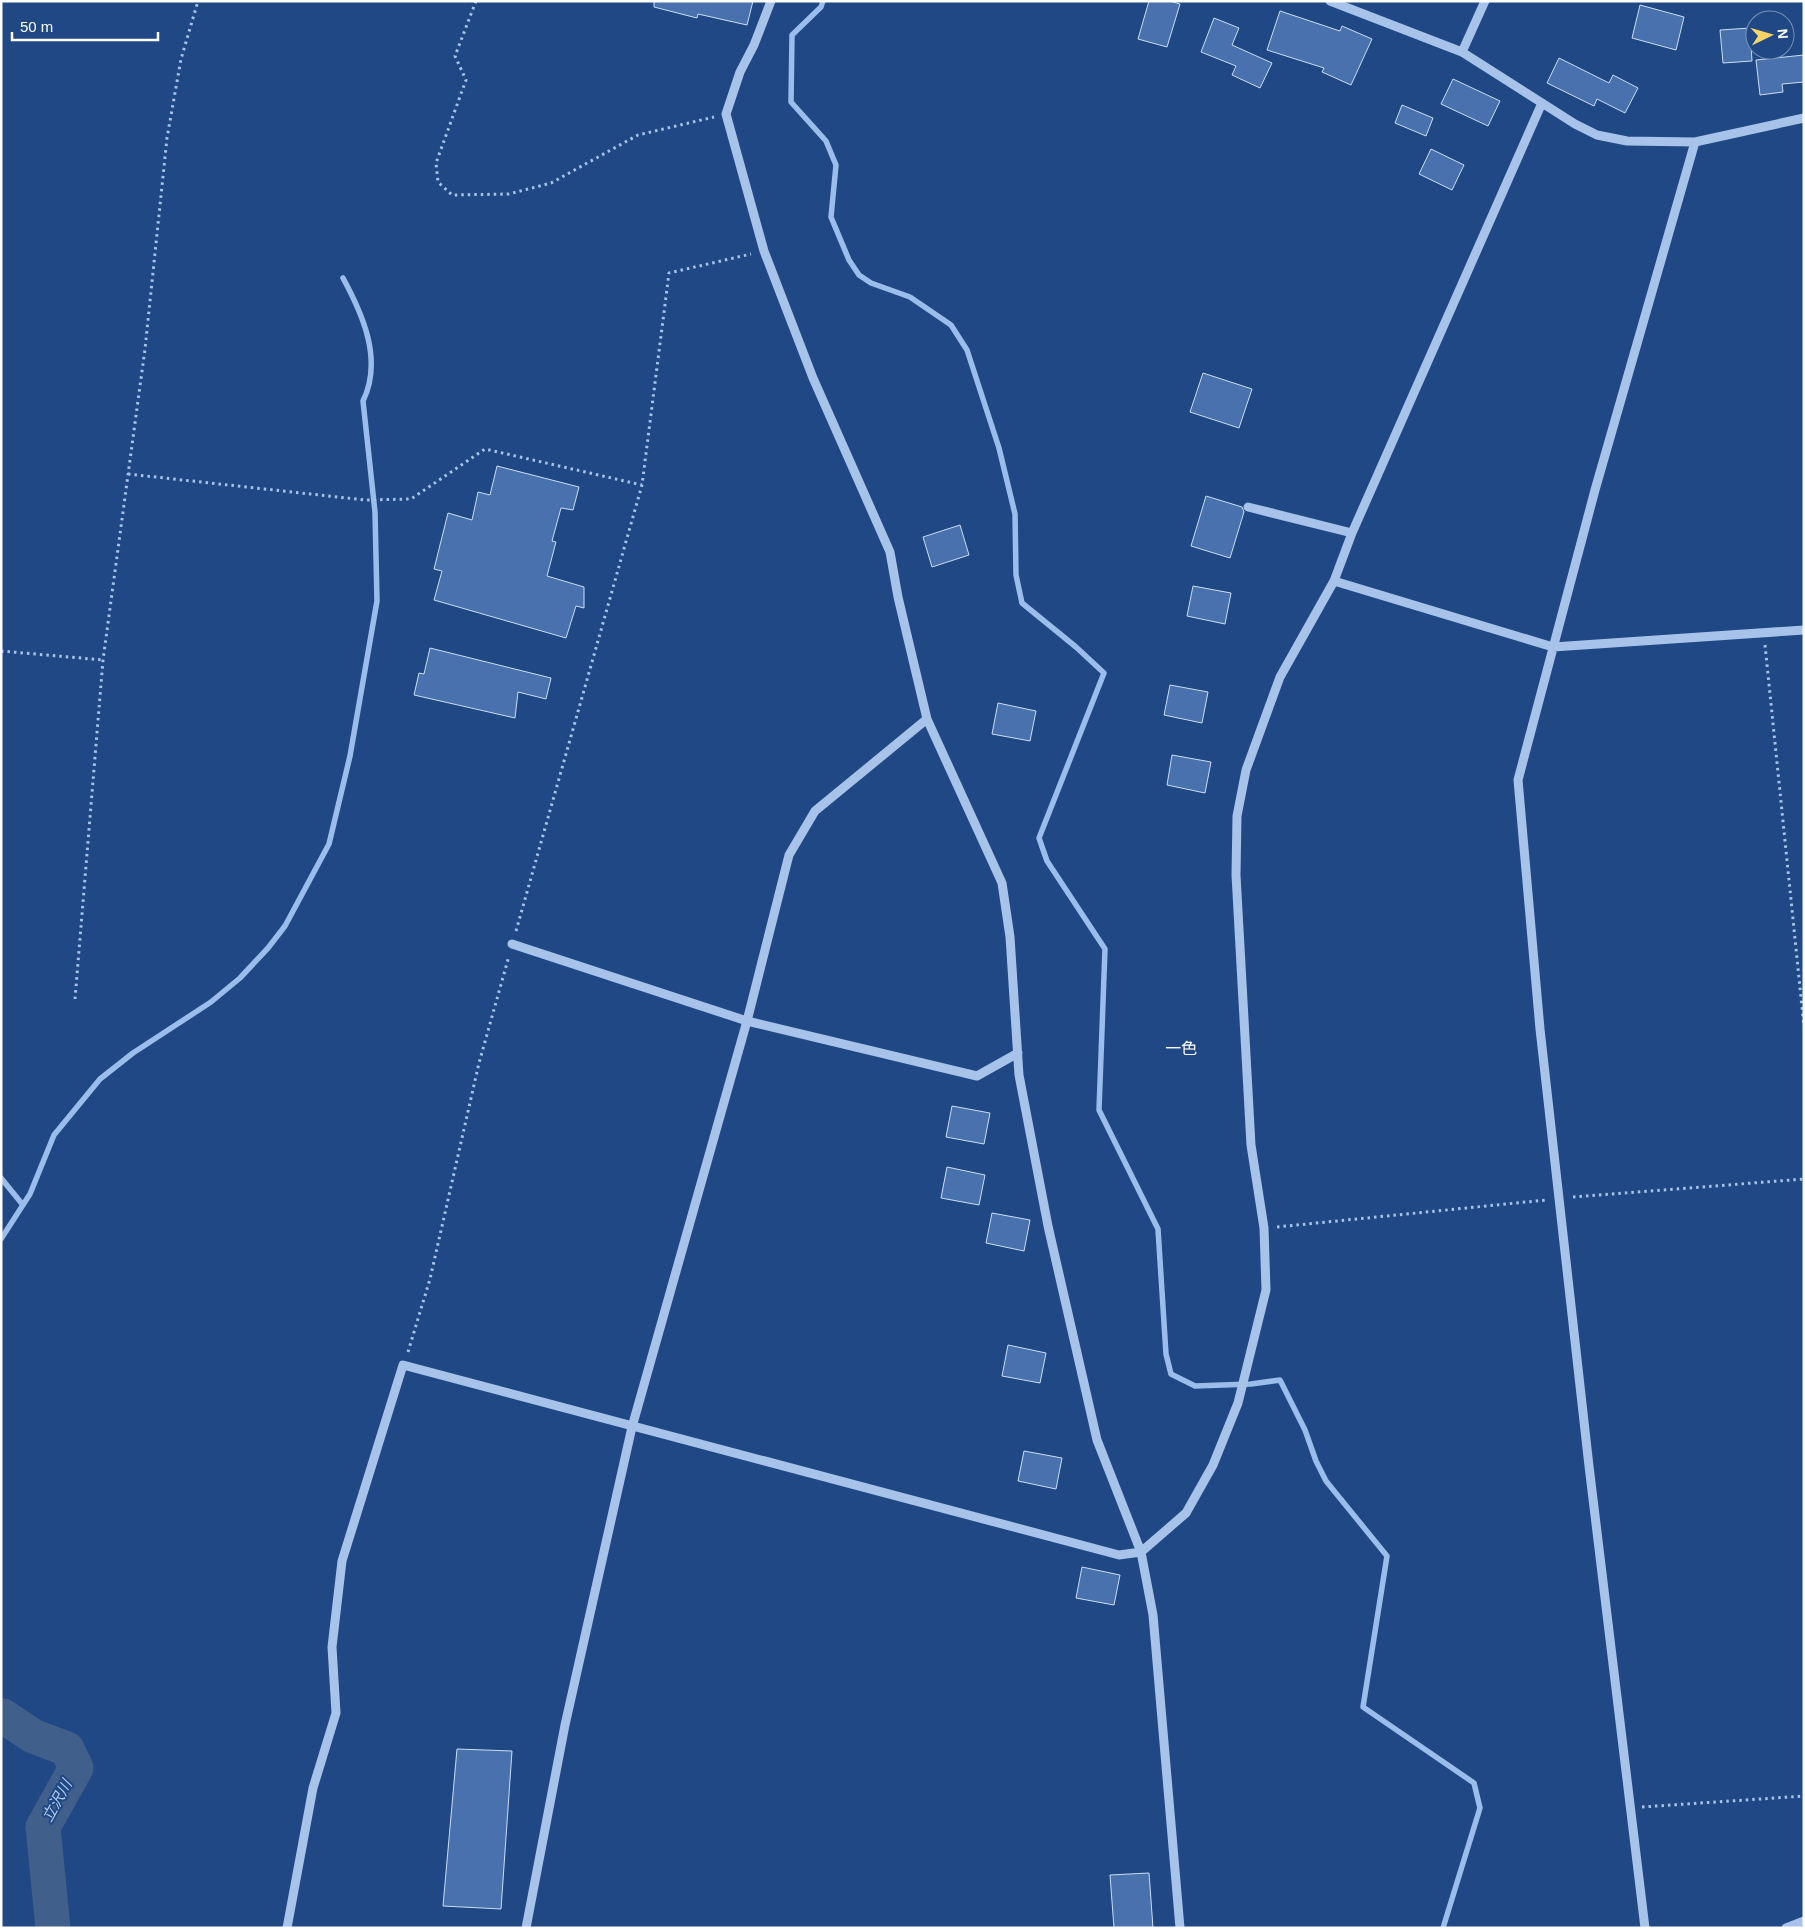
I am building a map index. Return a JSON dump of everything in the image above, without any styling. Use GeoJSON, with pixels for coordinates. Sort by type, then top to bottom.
{"type":"FeatureCollection","features":[{"type":"Feature","properties":{"kind":"street"},"geometry":{"type":"LineString","coordinates":[[771,1],[754,45],[740,72],[726,114],[764,250],[813,378],[890,552],[898,597],[927,718],[1002,884],[1010,936],[1019,1075],[1044,1207],[1074,1348],[1097,1440],[1141,1552],[1153,1615],[1180,1928]]}},
{"type":"Feature","properties":{"kind":"street"},"geometry":{"type":"LineString","coordinates":[[1330,1],[1462,52],[1542,103],[1597,135],[1627,142],[1695,142],[1804,118]]}},
{"type":"Feature","properties":{"kind":"street"},"geometry":{"type":"LineString","coordinates":[[1462,52],[1485,1]]}},
{"type":"Feature","properties":{"kind":"street"},"geometry":{"type":"LineString","coordinates":[[287,1928],[313,1788],[336,1713],[332,1648],[342,1561],[403,1365],[1119,1555],[1141,1552],[1186,1513],[1213,1465],[1238,1403],[1266,1290],[1264,1228],[1252,1145],[1236,876],[1237,816],[1246,770],[1280,678],[1334,581],[1352,533],[1542,103]]}},
{"type":"Feature","properties":{"kind":"street"},"geometry":{"type":"LineString","coordinates":[[1646,1928],[1589,1466],[1540,1029],[1518,780],[1594,490],[1695,142]]}},
{"type":"Feature","properties":{"kind":"street"},"geometry":{"type":"LineString","coordinates":[[1248,507],[1352,533]]}},
{"type":"Feature","properties":{"kind":"street"},"geometry":{"type":"LineString","coordinates":[[1334,581],[1553,648],[1804,630]]}},
{"type":"Feature","properties":{"kind":"street"},"geometry":{"type":"LineString","coordinates":[[526,1928],[565,1725],[632,1427],[747,1021],[789,856],[815,811],[927,718]]}},
{"type":"Feature","properties":{"kind":"street"},"geometry":{"type":"LineString","coordinates":[[512,944],[747,1021],[977,1076],[1018,1053]]}},
{"type":"Feature","properties":{"kind":"street"},"geometry":{"type":"LineString","coordinates":[[1786,1928],[1804,1921]]}},
{"type":"Feature","properties":{"kind":"path"},"geometry":{"type":"LineString","coordinates":[[75,999],[103,660],[145,349],[167,138],[181,59],[198,1]]}},
{"type":"Feature","properties":{"kind":"path"},"geometry":{"type":"LineString","coordinates":[[476,1],[455,56],[466,80],[436,163],[438,182],[452,195],[508,194],[551,183],[638,135],[726,114]]}},
{"type":"Feature","properties":{"kind":"path"},"geometry":{"type":"LineString","coordinates":[[403,1365],[430,1279],[479,1063],[642,485],[669,273],[764,250]]}},
{"type":"Feature","properties":{"kind":"path"},"geometry":{"type":"LineString","coordinates":[[128,474],[365,500],[411,499],[485,449],[642,485]]}},
{"type":"Feature","properties":{"kind":"path"},"geometry":{"type":"LineString","coordinates":[[1763,632],[1804,1027]]}},
{"type":"Feature","properties":{"kind":"path"},"geometry":{"type":"LineString","coordinates":[[1,650],[103,660]]}},
{"type":"Feature","properties":{"kind":"path"},"geometry":{"type":"LineString","coordinates":[[1264,1228],[1560,1198],[1804,1179]]}},
{"type":"Feature","properties":{"kind":"path"},"geometry":{"type":"LineString","coordinates":[[1631,1808],[1804,1796]]}},
{"type":"Feature","properties":{"kind":"building"},"geometry":{"type":"Polygon","coordinates":[[[654,1],[753,1],[747,25],[698,14],[697,18],[654,7],[654,1]]]}},
{"type":"Feature","properties":{"kind":"building"},"geometry":{"type":"Polygon","coordinates":[[[1149,1],[1170,1],[1180,4],[1167,47],[1138,39],[1149,1]]]}},
{"type":"Feature","properties":{"kind":"building"},"geometry":{"type":"Polygon","coordinates":[[[1640,5],[1684,17],[1676,50],[1632,38],[1640,5]]]}},
{"type":"Feature","properties":{"kind":"building"},"geometry":{"type":"Polygon","coordinates":[[[1280,11],[1340,31],[1342,26],[1372,39],[1351,85],[1322,72],[1324,68],[1267,50],[1280,11]]]}},
{"type":"Feature","properties":{"kind":"building"},"geometry":{"type":"Polygon","coordinates":[[[1214,18],[1239,28],[1232,45],[1272,63],[1260,88],[1232,75],[1236,66],[1201,52],[1214,18]]]}},
{"type":"Feature","properties":{"kind":"building"},"geometry":{"type":"Polygon","coordinates":[[[1745,28],[1745,60],[1752,61],[1723,63],[1720,30],[1745,28]]]}},
{"type":"Feature","properties":{"kind":"building"},"geometry":{"type":"Polygon","coordinates":[[[1804,55],[1804,82],[1782,84],[1783,92],[1760,95],[1756,60],[1795,60],[1795,56],[1804,55]]]}},
{"type":"Feature","properties":{"kind":"building"},"geometry":{"type":"Polygon","coordinates":[[[1559,58],[1609,83],[1613,75],[1638,88],[1625,113],[1597,99],[1594,106],[1547,83],[1559,58]]]}},
{"type":"Feature","properties":{"kind":"building"},"geometry":{"type":"Polygon","coordinates":[[[1453,79],[1500,101],[1488,126],[1441,104],[1453,79]]]}},
{"type":"Feature","properties":{"kind":"building"},"geometry":{"type":"Polygon","coordinates":[[[1402,105],[1433,118],[1426,136],[1395,123],[1402,105]]]}},
{"type":"Feature","properties":{"kind":"building"},"geometry":{"type":"Polygon","coordinates":[[[1431,149],[1464,165],[1452,190],[1419,174],[1431,149]]]}},
{"type":"Feature","properties":{"kind":"building"},"geometry":{"type":"Polygon","coordinates":[[[1203,373],[1252,389],[1239,428],[1190,412],[1203,373]]]}},
{"type":"Feature","properties":{"kind":"building"},"geometry":{"type":"Polygon","coordinates":[[[497,466],[579,487],[573,510],[561,508],[552,541],[556,542],[547,576],[584,587],[584,608],[576,606],[566,638],[434,600],[442,571],[434,569],[448,513],[472,520],[478,492],[490,495],[497,466]]]}},
{"type":"Feature","properties":{"kind":"building"},"geometry":{"type":"Polygon","coordinates":[[[1206,496],[1242,507],[1244,512],[1230,558],[1191,546],[1206,496]]]}},
{"type":"Feature","properties":{"kind":"building"},"geometry":{"type":"Polygon","coordinates":[[[960,525],[969,555],[932,567],[923,537],[960,525]]]}},
{"type":"Feature","properties":{"kind":"building"},"geometry":{"type":"Polygon","coordinates":[[[1193,586],[1231,593],[1225,624],[1187,616],[1193,586]]]}},
{"type":"Feature","properties":{"kind":"building"},"geometry":{"type":"Polygon","coordinates":[[[430,648],[551,678],[546,699],[518,692],[515,718],[414,695],[419,673],[424,674],[430,648]]]}},
{"type":"Feature","properties":{"kind":"building"},"geometry":{"type":"Polygon","coordinates":[[[1170,685],[1208,692],[1202,723],[1164,715],[1170,685]]]}},
{"type":"Feature","properties":{"kind":"building"},"geometry":{"type":"Polygon","coordinates":[[[998,703],[1036,711],[1030,741],[992,734],[998,703]]]}},
{"type":"Feature","properties":{"kind":"building"},"geometry":{"type":"Polygon","coordinates":[[[1172,755],[1211,762],[1205,793],[1167,785],[1172,755]]]}},
{"type":"Feature","properties":{"kind":"building"},"geometry":{"type":"Polygon","coordinates":[[[952,1106],[990,1113],[984,1144],[946,1137],[952,1106]]]}},
{"type":"Feature","properties":{"kind":"building"},"geometry":{"type":"Polygon","coordinates":[[[947,1167],[985,1175],[979,1205],[941,1198],[947,1167]]]}},
{"type":"Feature","properties":{"kind":"building"},"geometry":{"type":"Polygon","coordinates":[[[992,1213],[1030,1220],[1024,1251],[986,1243],[992,1213]]]}},
{"type":"Feature","properties":{"kind":"building"},"geometry":{"type":"Polygon","coordinates":[[[1008,1345],[1046,1353],[1040,1383],[1002,1376],[1008,1345]]]}},
{"type":"Feature","properties":{"kind":"building"},"geometry":{"type":"Polygon","coordinates":[[[1024,1451],[1062,1458],[1056,1489],[1018,1481],[1024,1451]]]}},
{"type":"Feature","properties":{"kind":"building"},"geometry":{"type":"Polygon","coordinates":[[[1082,1567],[1120,1575],[1114,1605],[1076,1598],[1082,1567]]]}},
{"type":"Feature","properties":{"kind":"building"},"geometry":{"type":"Polygon","coordinates":[[[457,1749],[512,1751],[501,1909],[443,1906],[457,1749]]]}},
{"type":"Feature","properties":{"kind":"building"},"geometry":{"type":"Polygon","coordinates":[[[1149,1873],[1153,1928],[1114,1928],[1110,1875],[1149,1873]]]}},
{"type":"Feature","properties":{"kind":"waterway"},"geometry":{"type":"LineString","coordinates":[[823,1],[821,7],[792,35],[791,102],[826,141],[836,165],[831,217],[849,260],[859,275],[871,283],[910,297],[951,325],[967,350],[999,448],[1015,514],[1016,575],[1022,603],[1076,647],[1104,673],[1039,838],[1047,861],[1105,949],[1099,1110],[1158,1229],[1166,1354],[1171,1374],[1195,1386],[1251,1384],[1280,1380],[1305,1430],[1316,1461],[1326,1481],[1387,1556],[1363,1707],[1474,1783],[1480,1808],[1443,1928]]}},
{"type":"Feature","properties":{"kind":"waterway"},"geometry":{"type":"LineString","coordinates":[[1,1239],[30,1194],[54,1135],[100,1079],[133,1053],[211,1002],[240,978],[268,948],[285,926],[329,844],[350,756],[377,601],[375,512],[363,401],[369,385],[371,354],[363,322],[343,278]]}},
{"type":"Feature","properties":{"kind":"waterway"},"geometry":{"type":"LineString","coordinates":[[1,1178],[23,1205]]}},
{"type":"Feature","properties":{"kind":"waterway","name":"立沢川"},"geometry":{"type":"LineString","coordinates":[[3,1716],[33,1736],[67,1749],[76,1768],[43,1827],[53,1928]]}},
{"type":"Feature","properties":{"kind":"district","name":"一色"},"geometry":{"type":"Point","coordinates":[1181,1048]}}]}
